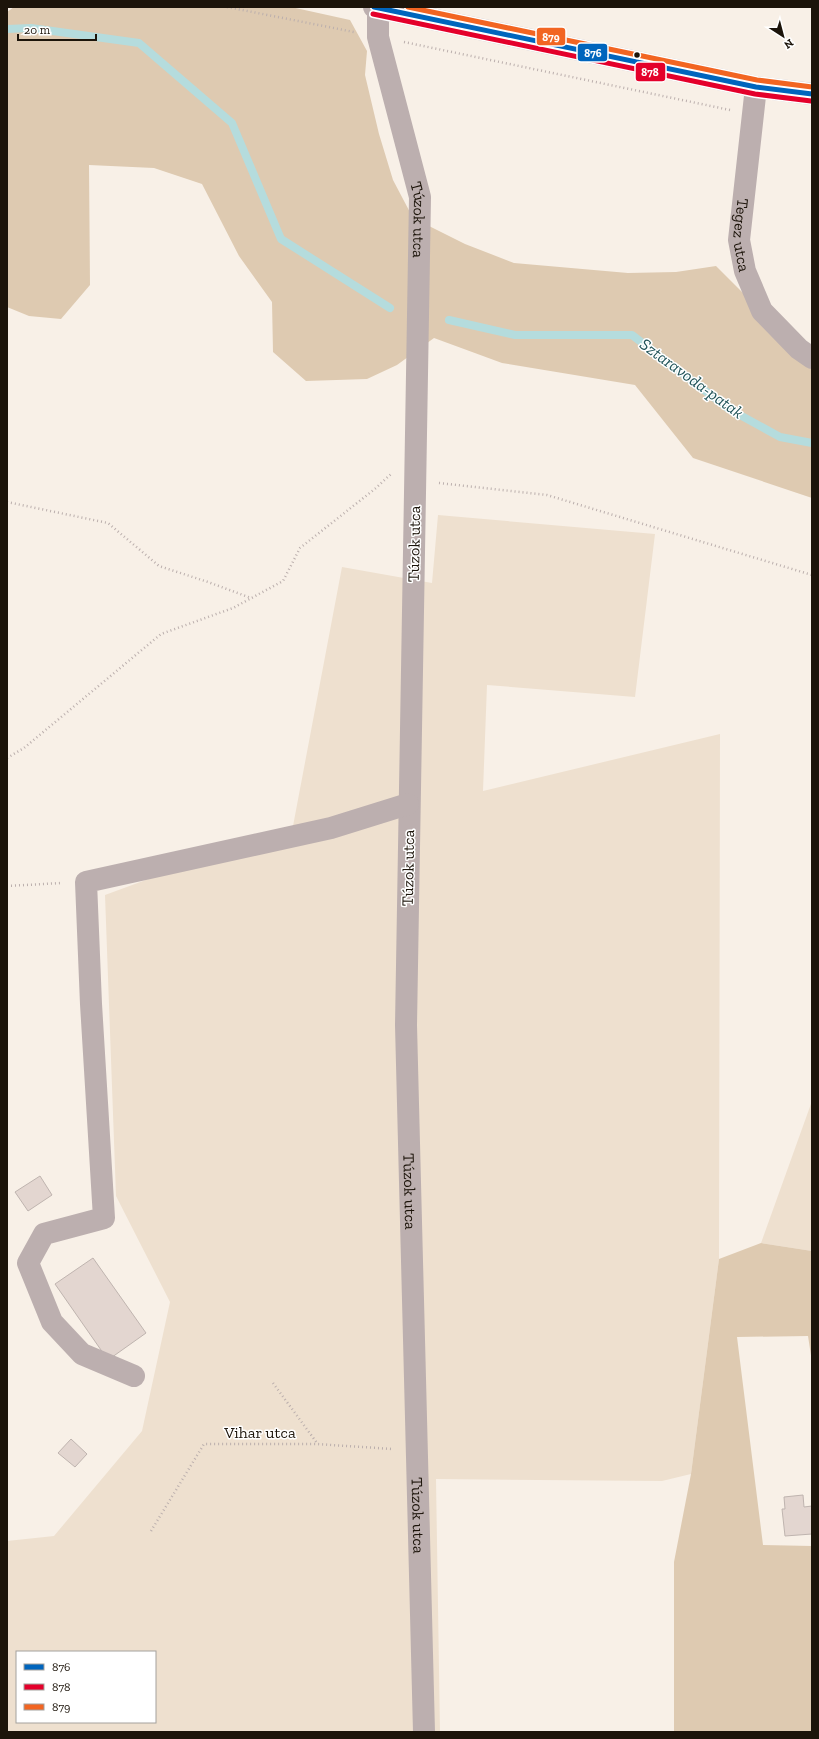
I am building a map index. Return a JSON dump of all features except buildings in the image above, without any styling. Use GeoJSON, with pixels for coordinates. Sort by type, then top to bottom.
{"type":"FeatureCollection","features":[{"type":"Feature","properties":{"kind":"street","name":"Túzok utca"},"geometry":{"type":"LineString","coordinates":[[376,8],[378,37],[420,197],[408,804],[406,1025],[424,1732]]}},
{"type":"Feature","properties":{"kind":"street"},"geometry":{"type":"LineString","coordinates":[[376,8],[756,87],[812,94]]}},
{"type":"Feature","properties":{"kind":"street","name":"Tegez utca"},"geometry":{"type":"LineString","coordinates":[[756,87],[739,240],[746,271],[762,311],[799,349],[812,358]]}},
{"type":"Feature","properties":{"kind":"street"},"geometry":{"type":"LineString","coordinates":[[134,1376],[82,1354],[52,1322],[28,1263],[44,1234],[104,1218],[91,1004],[86,882],[331,828],[408,804]]}},
{"type":"Feature","properties":{"kind":"path"},"geometry":{"type":"LineString","coordinates":[[227,7],[753,115]]}},
{"type":"Feature","properties":{"kind":"path"},"geometry":{"type":"LineString","coordinates":[[7,758],[24,748],[161,634],[234,608],[283,581],[300,548],[376,488],[415,449]]}},
{"type":"Feature","properties":{"kind":"path"},"geometry":{"type":"LineString","coordinates":[[415,480],[547,495],[812,575]]}},
{"type":"Feature","properties":{"kind":"path"},"geometry":{"type":"LineString","coordinates":[[7,502],[108,523],[160,566],[251,598]]}},
{"type":"Feature","properties":{"kind":"path"},"geometry":{"type":"LineString","coordinates":[[7,886],[86,882]]}},
{"type":"Feature","properties":{"kind":"path"},"geometry":{"type":"LineString","coordinates":[[273,1383],[317,1444]]}},
{"type":"Feature","properties":{"kind":"path","name":"Vihar utca"},"geometry":{"type":"LineString","coordinates":[[151,1531],[204,1444],[317,1444],[417,1450]]}},
{"type":"Feature","properties":{"kind":"shaded area"},"geometry":{"type":"Polygon","coordinates":[[[14,7],[291,7],[350,20],[367,51],[365,75],[379,134],[393,180],[413,218],[465,244],[514,263],[628,273],[676,272],[716,266],[812,360],[812,498],[693,458],[635,385],[502,363],[434,338],[397,365],[367,379],[306,381],[273,352],[272,302],[239,256],[202,184],[154,168],[89,165],[90,285],[61,319],[29,316],[7,307],[7,12],[14,7]]]}},
{"type":"Feature","properties":{"kind":"shaded area"},"geometry":{"type":"Polygon","coordinates":[[[438,515],[655,534],[635,697],[487,685],[483,791],[720,734],[719,1259],[691,1474],[662,1481],[436,1479],[440,1732],[7,1732],[7,1541],[54,1536],[142,1431],[170,1302],[116,1196],[105,895],[293,826],[342,567],[432,583],[438,515]]]}},
{"type":"Feature","properties":{"kind":"shaded area"},"geometry":{"type":"Polygon","coordinates":[[[812,1101],[812,1251],[761,1243],[812,1101]]]}},
{"type":"Feature","properties":{"kind":"shaded area"},"geometry":{"type":"Polygon","coordinates":[[[761,1243],[812,1251],[812,1362],[808,1336],[737,1337],[763,1545],[812,1546],[812,1732],[674,1732],[674,1562],[691,1474],[719,1259],[761,1243]]]}},
{"type":"Feature","properties":{"kind":"waterway","name":"Sztaravoda-patak"},"geometry":{"type":"LineString","coordinates":[[7,29],[31,28],[139,43],[232,123],[281,239],[390,308]]}},
{"type":"Feature","properties":{"kind":"waterway","name":"Sztaravoda-patak"},"geometry":{"type":"LineString","coordinates":[[449,320],[515,335],[632,335],[729,409],[780,437],[812,443]]}},
{"type":"Feature","properties":{"kind":"transit line","name":"876"},"geometry":{"type":"LineString","coordinates":[[374,7],[756,87],[812,94]]}},
{"type":"Feature","properties":{"kind":"transit line","name":"879"},"geometry":{"type":"LineString","coordinates":[[408,7],[757,80],[812,87]]}},
{"type":"Feature","properties":{"kind":"transit line","name":"878"},"geometry":{"type":"LineString","coordinates":[[373,14],[755,94],[811,101]]}}]}
